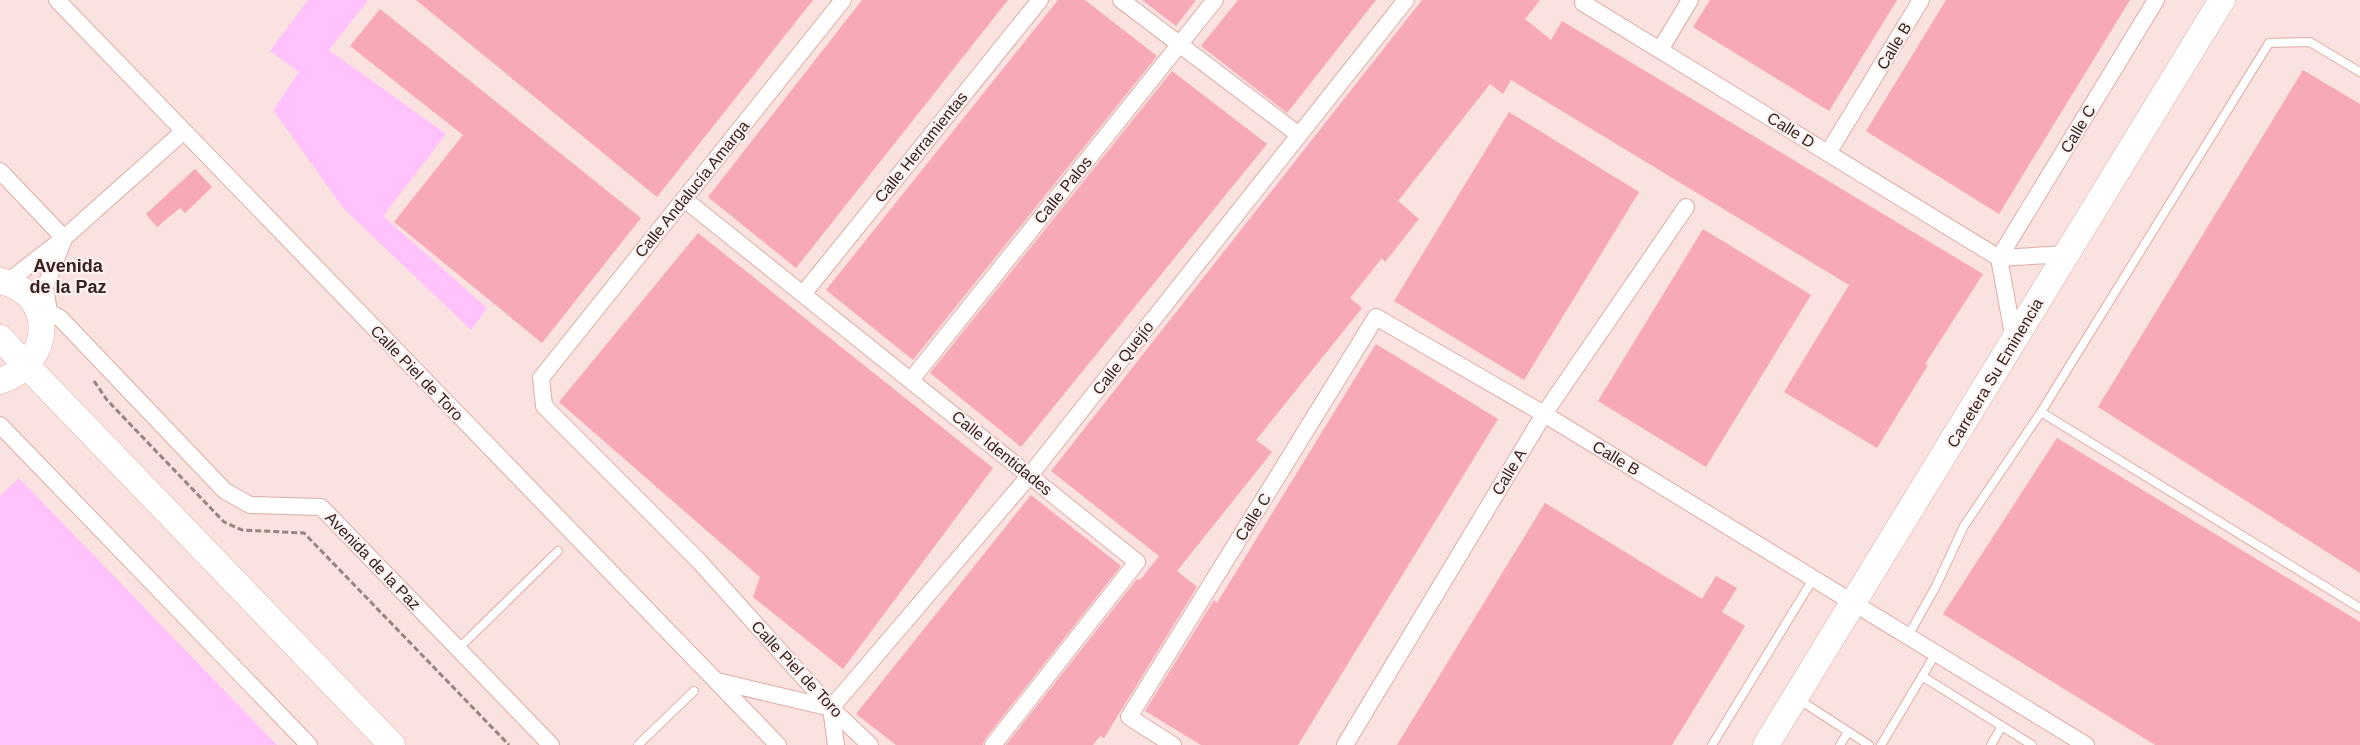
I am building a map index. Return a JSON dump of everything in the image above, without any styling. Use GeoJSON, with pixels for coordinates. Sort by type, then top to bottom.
{"type":"FeatureCollection","features":[{"type":"Feature","properties":{"kind":"main road","name":"Carretera Su Eminencia"},"geometry":{"type":"LineString","coordinates":[[1766,745],[2223,0]]}},
{"type":"Feature","properties":{"kind":"main road"},"geometry":{"type":"LineString","coordinates":[[0,381],[15,376],[28,366],[36,354],[41,340],[44,313],[27,295],[3,282]]}},
{"type":"Feature","properties":{"kind":"main road"},"geometry":{"type":"LineString","coordinates":[[0,338],[392,745]]}},
{"type":"Feature","properties":{"kind":"street","name":"Calle Piel de Toro"},"geometry":{"type":"LineString","coordinates":[[57,0],[778,745]]}},
{"type":"Feature","properties":{"kind":"street","name":"Calle Andalucía Amarga"},"geometry":{"type":"LineString","coordinates":[[541,378],[843,0]]}},
{"type":"Feature","properties":{"kind":"street","name":"Calle Herramientas"},"geometry":{"type":"LineString","coordinates":[[803,294],[1040,0]]}},
{"type":"Feature","properties":{"kind":"street"},"geometry":{"type":"LineString","coordinates":[[1121,0],[1299,135]]}},
{"type":"Feature","properties":{"kind":"street","name":"Calle Palos"},"geometry":{"type":"LineString","coordinates":[[911,380],[1215,0]]}},
{"type":"Feature","properties":{"kind":"street","name":"Calle Quejío"},"geometry":{"type":"LineString","coordinates":[[831,708],[1030,475],[1406,0]]}},
{"type":"Feature","properties":{"kind":"street"},"geometry":{"type":"LineString","coordinates":[[1660,50],[1690,0]]}},
{"type":"Feature","properties":{"kind":"street","name":"Calle B"},"geometry":{"type":"LineString","coordinates":[[1828,153],[1921,0]]}},
{"type":"Feature","properties":{"kind":"street","name":"Calle C"},"geometry":{"type":"LineString","coordinates":[[1999,258],[2156,0]]}},
{"type":"Feature","properties":{"kind":"street","name":"Calle D"},"geometry":{"type":"LineString","coordinates":[[1583,3],[1999,258]]}},
{"type":"Feature","properties":{"kind":"street"},"geometry":{"type":"LineString","coordinates":[[3,282],[64,238],[184,131]]}},
{"type":"Feature","properties":{"kind":"street"},"geometry":{"type":"LineString","coordinates":[[0,171],[64,238]]}},
{"type":"Feature","properties":{"kind":"street","name":"Calle Identidades"},"geometry":{"type":"LineString","coordinates":[[684,199],[1137,562],[993,745]]}},
{"type":"Feature","properties":{"kind":"street","name":"Calle A"},"geometry":{"type":"LineString","coordinates":[[1344,745],[1544,414],[1686,207]]}},
{"type":"Feature","properties":{"kind":"street"},"geometry":{"type":"LineString","coordinates":[[44,313],[45,286],[64,238]]}},
{"type":"Feature","properties":{"kind":"street"},"geometry":{"type":"LineString","coordinates":[[2014,340],[1999,258],[2067,254]]}},
{"type":"Feature","properties":{"kind":"street","name":"Avenida de la Paz"},"geometry":{"type":"LineString","coordinates":[[44,313],[60,318],[225,492],[250,505],[321,507],[551,745]]}},
{"type":"Feature","properties":{"kind":"street","name":"Calle B"},"geometry":{"type":"LineString","coordinates":[[1376,317],[1544,414],[2086,745]]}},
{"type":"Feature","properties":{"kind":"street","name":"Calle C"},"geometry":{"type":"LineString","coordinates":[[1173,745],[1129,717],[1376,317]]}},
{"type":"Feature","properties":{"kind":"street","name":"Calle Piel de Toro"},"geometry":{"type":"LineString","coordinates":[[541,378],[544,406],[698,560],[831,708],[870,745]]}},
{"type":"Feature","properties":{"kind":"street"},"geometry":{"type":"LineString","coordinates":[[0,425],[309,745]]}},
{"type":"Feature","properties":{"kind":"street"},"geometry":{"type":"LineString","coordinates":[[716,681],[831,708],[836,745]]}},
{"type":"Feature","properties":{"kind":"lane"},"geometry":{"type":"LineString","coordinates":[[1908,636],[1936,586],[1964,526],[2041,412],[2270,43],[2310,42],[2360,72]]}},
{"type":"Feature","properties":{"kind":"lane"},"geometry":{"type":"LineString","coordinates":[[2041,412],[2360,608]]}},
{"type":"Feature","properties":{"kind":"lane"},"geometry":{"type":"LineString","coordinates":[[458,649],[558,550]]}},
{"type":"Feature","properties":{"kind":"lane"},"geometry":{"type":"LineString","coordinates":[[1712,745],[1813,579]]}},
{"type":"Feature","properties":{"kind":"lane"},"geometry":{"type":"LineString","coordinates":[[1881,745],[1936,652]]}},
{"type":"Feature","properties":{"kind":"lane"},"geometry":{"type":"LineString","coordinates":[[1922,676],[2032,745]]}},
{"type":"Feature","properties":{"kind":"lane"},"geometry":{"type":"LineString","coordinates":[[638,745],[694,691]]}},
{"type":"Feature","properties":{"kind":"lane"},"geometry":{"type":"LineString","coordinates":[[1796,697],[1869,745]]}},
{"type":"Feature","properties":{"kind":"lane"},"geometry":{"type":"LineString","coordinates":[[1991,745],[2002,726]]}},
{"type":"Feature","properties":{"kind":"lane"},"geometry":{"type":"LineString","coordinates":[[1840,745],[1848,732]]}},
{"type":"Feature","properties":{"kind":"shaded area"},"geometry":{"type":"Polygon","coordinates":[[[308,0],[368,0],[329,50],[446,134],[383,216],[487,308],[471,330],[344,209],[273,110],[299,72],[270,51],[308,0]]]}},
{"type":"Feature","properties":{"kind":"shaded area"},"geometry":{"type":"Polygon","coordinates":[[[19,478],[277,745],[0,745],[0,496],[19,478]]]}},
{"type":"Feature","properties":{"kind":"building"},"geometry":{"type":"Polygon","coordinates":[[[416,0],[813,0],[657,197],[416,0]]]}},
{"type":"Feature","properties":{"kind":"building"},"geometry":{"type":"Polygon","coordinates":[[[862,0],[1008,0],[796,268],[708,197],[862,0]]]}},
{"type":"Feature","properties":{"kind":"building"},"geometry":{"type":"Polygon","coordinates":[[[1058,0],[1085,0],[1157,56],[913,360],[826,290],[1058,0]]]}},
{"type":"Feature","properties":{"kind":"building"},"geometry":{"type":"Polygon","coordinates":[[[1142,0],[1196,0],[1176,26],[1142,0]]]}},
{"type":"Feature","properties":{"kind":"building"},"geometry":{"type":"Polygon","coordinates":[[[1238,0],[1376,0],[1287,113],[1201,46],[1238,0]]]}},
{"type":"Feature","properties":{"kind":"building"},"geometry":{"type":"Polygon","coordinates":[[[1422,0],[1540,0],[1525,19],[1551,40],[1562,21],[1983,274],[1925,364],[1928,365],[1877,448],[1784,392],[1849,285],[1511,80],[1503,94],[1490,84],[1398,201],[1419,219],[1385,262],[1382,258],[1350,298],[1362,308],[1256,440],[1272,452],[1177,571],[1197,587],[1104,738],[1100,736],[1093,745],[1006,745],[1137,579],[1140,580],[1159,556],[1051,471],[1422,0]]]}},
{"type":"Feature","properties":{"kind":"building"},"geometry":{"type":"Polygon","coordinates":[[[1710,0],[1897,0],[1829,111],[1693,27],[1710,0]]]}},
{"type":"Feature","properties":{"kind":"building"},"geometry":{"type":"Polygon","coordinates":[[[1946,0],[2130,0],[1999,214],[1866,131],[1946,0]]]}},
{"type":"Feature","properties":{"kind":"building"},"geometry":{"type":"Polygon","coordinates":[[[380,9],[641,218],[542,343],[394,222],[463,135],[350,46],[380,9]]]}},
{"type":"Feature","properties":{"kind":"building"},"geometry":{"type":"Polygon","coordinates":[[[2303,70],[2360,104],[2360,573],[2098,407],[2303,70]]]}},
{"type":"Feature","properties":{"kind":"building"},"geometry":{"type":"Polygon","coordinates":[[[1172,71],[1267,144],[1021,447],[930,373],[1172,71]]]}},
{"type":"Feature","properties":{"kind":"building"},"geometry":{"type":"Polygon","coordinates":[[[1509,112],[1639,192],[1524,380],[1394,301],[1509,112]]]}},
{"type":"Feature","properties":{"kind":"building"},"geometry":{"type":"Polygon","coordinates":[[[195,169],[212,187],[185,213],[180,208],[157,227],[146,214],[195,169]]]}},
{"type":"Feature","properties":{"kind":"building"},"geometry":{"type":"Polygon","coordinates":[[[1703,229],[1811,295],[1706,467],[1598,401],[1703,229]]]}},
{"type":"Feature","properties":{"kind":"building"},"geometry":{"type":"Polygon","coordinates":[[[698,233],[993,468],[843,669],[753,597],[760,577],[559,402],[698,233]]]}},
{"type":"Feature","properties":{"kind":"building"},"geometry":{"type":"Polygon","coordinates":[[[1376,344],[1498,419],[1298,745],[1201,745],[1145,711],[1214,600],[1217,603],[1376,344]]]}},
{"type":"Feature","properties":{"kind":"building"},"geometry":{"type":"Polygon","coordinates":[[[2057,438],[2360,622],[2360,745],[2155,745],[1943,614],[2057,438]]]}},
{"type":"Feature","properties":{"kind":"building"},"geometry":{"type":"Polygon","coordinates":[[[1031,495],[1121,566],[985,739],[983,745],[896,745],[856,714],[1031,495]]]}},
{"type":"Feature","properties":{"kind":"building"},"geometry":{"type":"Polygon","coordinates":[[[1545,503],[1702,599],[1716,576],[1737,588],[1722,612],[1745,626],[1672,745],[1397,745],[1545,503]]]}},
{"type":"Feature","properties":{"kind":"district","name":"Avenida de la Paz"},"geometry":{"type":"Point","coordinates":[68,276]}}]}
